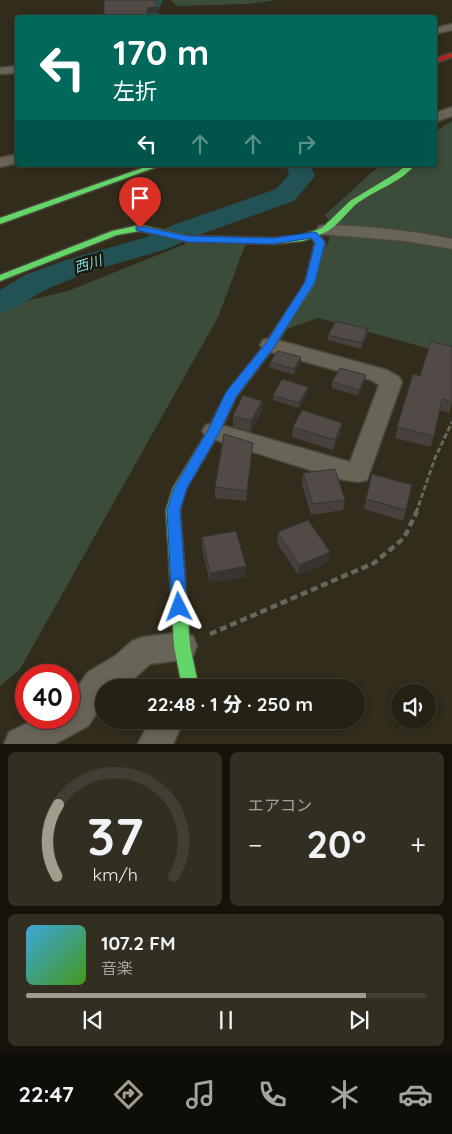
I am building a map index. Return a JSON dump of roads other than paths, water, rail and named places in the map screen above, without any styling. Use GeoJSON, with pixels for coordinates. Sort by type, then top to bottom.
{"type":"FeatureCollection","features":[{"type":"Feature","properties":{"kind":"main road"},"geometry":{"type":"LineString","coordinates":[[437,60],[452,55]]}},
{"type":"Feature","properties":{"kind":"main road"},"geometry":{"type":"LineString","coordinates":[[437,71],[452,66]]}},
{"type":"Feature","properties":{"kind":"main road"},"geometry":{"type":"LineString","coordinates":[[0,220],[152,167]]}},
{"type":"Feature","properties":{"kind":"main road"},"geometry":{"type":"LineString","coordinates":[[0,278],[123,230],[140,228],[188,239],[273,241],[320,232],[353,203],[401,174],[409,167]]}},
{"type":"Feature","properties":{"kind":"main road"},"geometry":{"type":"LineString","coordinates":[[189,679],[182,646],[174,510],[180,488],[214,431],[231,395],[270,345],[310,282],[320,242],[320,232]]}},
{"type":"Feature","properties":{"kind":"street"},"geometry":{"type":"LineString","coordinates":[[437,31],[452,27]]}},
{"type":"Feature","properties":{"kind":"street"},"geometry":{"type":"LineString","coordinates":[[0,71],[15,69]]}},
{"type":"Feature","properties":{"kind":"street"},"geometry":{"type":"LineString","coordinates":[[437,117],[452,112]]}},
{"type":"Feature","properties":{"kind":"street"},"geometry":{"type":"LineString","coordinates":[[0,164],[15,159]]}},
{"type":"Feature","properties":{"kind":"street"},"geometry":{"type":"LineString","coordinates":[[320,232],[375,231],[427,238],[452,244]]}},
{"type":"Feature","properties":{"kind":"street"},"geometry":{"type":"LineString","coordinates":[[214,431],[339,470],[358,473],[391,382],[379,375],[270,345]]}},
{"type":"Feature","properties":{"kind":"street"},"geometry":{"type":"LineString","coordinates":[[22,744],[77,715],[99,684],[126,666],[143,651],[182,646]]}},
{"type":"Feature","properties":{"kind":"street"},"geometry":{"type":"LineString","coordinates":[[155,744],[163,729]]}},
{"type":"Feature","properties":{"kind":"waterway","name":"西川"},"geometry":{"type":"LineString","coordinates":[[149,15],[155,0]]}},
{"type":"Feature","properties":{"kind":"waterway","name":"西川"},"geometry":{"type":"LineString","coordinates":[[0,303],[36,282],[77,266],[157,243],[183,231],[285,195],[302,176],[299,167]]}}]}
